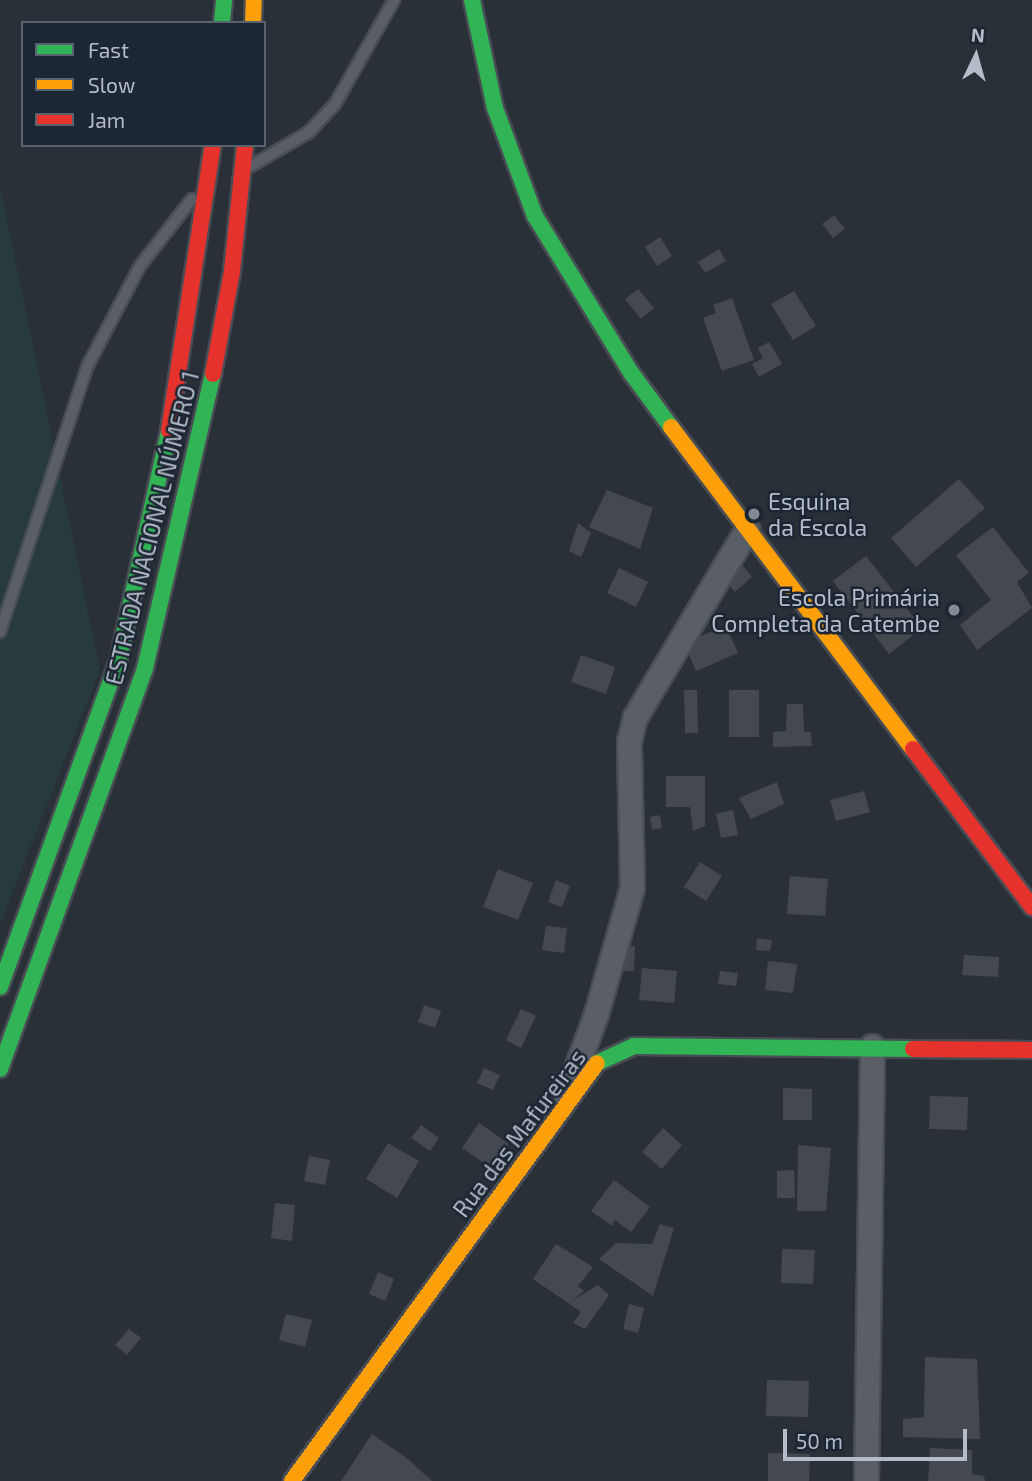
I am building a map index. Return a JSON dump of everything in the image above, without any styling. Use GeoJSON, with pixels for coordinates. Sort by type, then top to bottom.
{"type":"FeatureCollection","features":[{"type":"Feature","properties":{"kind":"main road"},"geometry":{"type":"LineString","coordinates":[[222,21],[224,0]]}},
{"type":"Feature","properties":{"kind":"main road"},"geometry":{"type":"LineString","coordinates":[[253,21],[254,0]]}},
{"type":"Feature","properties":{"kind":"main road"},"geometry":{"type":"LineString","coordinates":[[472,0],[495,108],[535,216],[632,374],[1032,907]]}},
{"type":"Feature","properties":{"kind":"main road","name":"ESTRADA NACIONAL NÚMERO 1"},"geometry":{"type":"LineString","coordinates":[[0,987],[118,661],[178,387],[213,147]]}},
{"type":"Feature","properties":{"kind":"main road","name":"ESTRADA NACIONAL NÚMERO 1"},"geometry":{"type":"LineString","coordinates":[[0,1069],[145,668],[207,408],[232,271],[245,147]]}},
{"type":"Feature","properties":{"kind":"main road","name":"Rua das Mafureiras"},"geometry":{"type":"LineString","coordinates":[[292,1481],[600,1059],[634,1046],[872,1046],[1032,1050]]}},
{"type":"Feature","properties":{"kind":"street"},"geometry":{"type":"LineString","coordinates":[[562,1108],[596,1014],[632,888],[629,741],[635,718],[747,529]]}},
{"type":"Feature","properties":{"kind":"street"},"geometry":{"type":"LineString","coordinates":[[866,1481],[872,1046]]}},
{"type":"Feature","properties":{"kind":"lane"},"geometry":{"type":"LineString","coordinates":[[243,169],[285,149],[335,104],[394,0]]}},
{"type":"Feature","properties":{"kind":"lane"},"geometry":{"type":"LineString","coordinates":[[0,632],[88,365],[140,267],[211,174]]}},
{"type":"Feature","properties":{"kind":"green space"},"geometry":{"type":"Polygon","coordinates":[[[0,186],[100,670],[0,924],[0,186]]]}},
{"type":"Feature","properties":{"kind":"building"},"geometry":{"type":"Polygon","coordinates":[[[834,215],[845,229],[833,238],[822,224],[834,215]]]}},
{"type":"Feature","properties":{"kind":"building"},"geometry":{"type":"Polygon","coordinates":[[[660,237],[672,256],[657,266],[645,247],[660,237]]]}},
{"type":"Feature","properties":{"kind":"building"},"geometry":{"type":"Polygon","coordinates":[[[719,249],[726,261],[705,273],[698,262],[719,249]]]}},
{"type":"Feature","properties":{"kind":"building"},"geometry":{"type":"Polygon","coordinates":[[[638,289],[654,308],[641,319],[625,299],[638,289]]]}},
{"type":"Feature","properties":{"kind":"building"},"geometry":{"type":"Polygon","coordinates":[[[794,291],[816,326],[793,340],[771,304],[794,291]]]}},
{"type":"Feature","properties":{"kind":"building"},"geometry":{"type":"Polygon","coordinates":[[[732,298],[754,360],[722,371],[703,318],[716,313],[713,305],[732,298]]]}},
{"type":"Feature","properties":{"kind":"building"},"geometry":{"type":"Polygon","coordinates":[[[769,342],[782,364],[759,377],[752,364],[763,358],[758,348],[769,342]]]}},
{"type":"Feature","properties":{"kind":"building"},"geometry":{"type":"Polygon","coordinates":[[[959,479],[985,508],[916,567],[891,538],[959,479]]]}},
{"type":"Feature","properties":{"kind":"building"},"geometry":{"type":"Polygon","coordinates":[[[607,490],[653,508],[640,549],[589,527],[607,490]]]}},
{"type":"Feature","properties":{"kind":"building"},"geometry":{"type":"Polygon","coordinates":[[[578,523],[591,533],[581,557],[569,551],[578,523]]]}},
{"type":"Feature","properties":{"kind":"building"},"geometry":{"type":"Polygon","coordinates":[[[993,527],[1029,573],[1017,582],[1032,608],[977,650],[960,625],[991,600],[956,555],[993,527]]]}},
{"type":"Feature","properties":{"kind":"building"},"geometry":{"type":"Polygon","coordinates":[[[866,556],[922,628],[889,654],[833,581],[866,556]]]}},
{"type":"Feature","properties":{"kind":"building"},"geometry":{"type":"Polygon","coordinates":[[[742,565],[752,577],[735,592],[724,579],[742,565]]]}},
{"type":"Feature","properties":{"kind":"building"},"geometry":{"type":"Polygon","coordinates":[[[619,568],[648,582],[636,607],[607,593],[619,568]]]}},
{"type":"Feature","properties":{"kind":"building"},"geometry":{"type":"Polygon","coordinates":[[[726,626],[738,653],[696,671],[684,643],[726,626]]]}},
{"type":"Feature","properties":{"kind":"building"},"geometry":{"type":"Polygon","coordinates":[[[581,655],[615,667],[606,694],[571,682],[581,655]]]}},
{"type":"Feature","properties":{"kind":"building"},"geometry":{"type":"Polygon","coordinates":[[[684,690],[697,690],[698,733],[685,733],[684,690]]]}},
{"type":"Feature","properties":{"kind":"building"},"geometry":{"type":"Polygon","coordinates":[[[729,690],[759,690],[759,737],[729,737],[729,690]]]}},
{"type":"Feature","properties":{"kind":"building"},"geometry":{"type":"Polygon","coordinates":[[[787,704],[803,704],[804,732],[811,732],[812,746],[773,747],[773,732],[786,731],[787,704]]]}},
{"type":"Feature","properties":{"kind":"building"},"geometry":{"type":"Polygon","coordinates":[[[666,776],[705,776],[705,826],[693,831],[690,807],[666,807],[666,776]]]}},
{"type":"Feature","properties":{"kind":"building"},"geometry":{"type":"Polygon","coordinates":[[[777,782],[784,804],[751,819],[739,798],[777,782]]]}},
{"type":"Feature","properties":{"kind":"building"},"geometry":{"type":"Polygon","coordinates":[[[864,791],[870,812],[836,821],[830,800],[864,791]]]}},
{"type":"Feature","properties":{"kind":"building"},"geometry":{"type":"Polygon","coordinates":[[[733,810],[738,835],[721,838],[716,814],[733,810]]]}},
{"type":"Feature","properties":{"kind":"building"},"geometry":{"type":"Polygon","coordinates":[[[660,815],[662,828],[652,830],[650,817],[660,815]]]}},
{"type":"Feature","properties":{"kind":"building"},"geometry":{"type":"Polygon","coordinates":[[[700,862],[722,876],[706,901],[684,887],[700,862]]]}},
{"type":"Feature","properties":{"kind":"building"},"geometry":{"type":"Polygon","coordinates":[[[498,869],[533,883],[518,920],[483,907],[498,869]]]}},
{"type":"Feature","properties":{"kind":"building"},"geometry":{"type":"Polygon","coordinates":[[[790,876],[828,879],[825,916],[787,914],[790,876]]]}},
{"type":"Feature","properties":{"kind":"building"},"geometry":{"type":"Polygon","coordinates":[[[556,880],[570,886],[562,907],[548,902],[556,880]]]}},
{"type":"Feature","properties":{"kind":"building"},"geometry":{"type":"Polygon","coordinates":[[[546,926],[567,928],[564,953],[542,950],[546,926]]]}},
{"type":"Feature","properties":{"kind":"building"},"geometry":{"type":"Polygon","coordinates":[[[757,938],[772,940],[770,951],[756,950],[757,938]]]}},
{"type":"Feature","properties":{"kind":"building"},"geometry":{"type":"Polygon","coordinates":[[[624,945],[635,946],[634,971],[623,971],[624,945]]]}},
{"type":"Feature","properties":{"kind":"building"},"geometry":{"type":"Polygon","coordinates":[[[964,955],[999,957],[998,977],[962,975],[964,955]]]}},
{"type":"Feature","properties":{"kind":"building"},"geometry":{"type":"Polygon","coordinates":[[[768,961],[797,964],[793,993],[765,990],[768,961]]]}},
{"type":"Feature","properties":{"kind":"building"},"geometry":{"type":"Polygon","coordinates":[[[642,968],[677,971],[674,1003],[639,1000],[642,968]]]}},
{"type":"Feature","properties":{"kind":"building"},"geometry":{"type":"Polygon","coordinates":[[[720,971],[738,973],[736,986],[718,984],[720,971]]]}},
{"type":"Feature","properties":{"kind":"building"},"geometry":{"type":"Polygon","coordinates":[[[424,1005],[441,1011],[435,1028],[418,1022],[424,1005]]]}},
{"type":"Feature","properties":{"kind":"building"},"geometry":{"type":"Polygon","coordinates":[[[521,1009],[536,1016],[521,1048],[506,1040],[521,1009]]]}},
{"type":"Feature","properties":{"kind":"building"},"geometry":{"type":"Polygon","coordinates":[[[484,1068],[500,1075],[493,1090],[477,1083],[484,1068]]]}},
{"type":"Feature","properties":{"kind":"building"},"geometry":{"type":"Polygon","coordinates":[[[783,1088],[812,1089],[812,1120],[783,1120],[783,1088]]]}},
{"type":"Feature","properties":{"kind":"building"},"geometry":{"type":"Polygon","coordinates":[[[930,1096],[968,1097],[967,1130],[929,1129],[930,1096]]]}},
{"type":"Feature","properties":{"kind":"building"},"geometry":{"type":"Polygon","coordinates":[[[479,1123],[509,1144],[491,1168],[462,1148],[479,1123]]]}},
{"type":"Feature","properties":{"kind":"building"},"geometry":{"type":"Polygon","coordinates":[[[421,1125],[439,1138],[430,1151],[411,1138],[421,1125]]]}},
{"type":"Feature","properties":{"kind":"building"},"geometry":{"type":"Polygon","coordinates":[[[663,1128],[682,1145],[662,1169],[642,1152],[663,1128]]]}},
{"type":"Feature","properties":{"kind":"building"},"geometry":{"type":"Polygon","coordinates":[[[388,1143],[419,1161],[397,1198],[366,1179],[388,1143]]]}},
{"type":"Feature","properties":{"kind":"building"},"geometry":{"type":"Polygon","coordinates":[[[798,1145],[831,1148],[826,1211],[797,1211],[798,1145]]]}},
{"type":"Feature","properties":{"kind":"building"},"geometry":{"type":"Polygon","coordinates":[[[309,1156],[330,1160],[325,1185],[304,1181],[309,1156]]]}},
{"type":"Feature","properties":{"kind":"building"},"geometry":{"type":"Polygon","coordinates":[[[794,1170],[795,1198],[777,1198],[777,1171],[794,1170]]]}},
{"type":"Feature","properties":{"kind":"building"},"geometry":{"type":"Polygon","coordinates":[[[614,1180],[650,1207],[631,1232],[615,1220],[612,1226],[591,1211],[614,1180]]]}},
{"type":"Feature","properties":{"kind":"building"},"geometry":{"type":"Polygon","coordinates":[[[275,1203],[295,1205],[292,1241],[271,1238],[275,1203]]]}},
{"type":"Feature","properties":{"kind":"building"},"geometry":{"type":"Polygon","coordinates":[[[660,1224],[674,1228],[653,1296],[599,1259],[616,1243],[652,1244],[660,1224]]]}},
{"type":"Feature","properties":{"kind":"building"},"geometry":{"type":"Polygon","coordinates":[[[556,1244],[593,1267],[578,1286],[584,1291],[570,1302],[598,1285],[609,1295],[585,1329],[573,1323],[581,1312],[533,1279],[556,1244]]]}},
{"type":"Feature","properties":{"kind":"building"},"geometry":{"type":"Polygon","coordinates":[[[782,1249],[815,1250],[813,1284],[781,1283],[782,1249]]]}},
{"type":"Feature","properties":{"kind":"building"},"geometry":{"type":"Polygon","coordinates":[[[378,1272],[394,1279],[385,1301],[369,1294],[378,1272]]]}},
{"type":"Feature","properties":{"kind":"building"},"geometry":{"type":"Polygon","coordinates":[[[629,1304],[644,1308],[638,1333],[623,1329],[629,1304]]]}},
{"type":"Feature","properties":{"kind":"building"},"geometry":{"type":"Polygon","coordinates":[[[286,1314],[312,1320],[305,1347],[279,1340],[286,1314]]]}},
{"type":"Feature","properties":{"kind":"building"},"geometry":{"type":"Polygon","coordinates":[[[129,1329],[141,1338],[127,1355],[115,1345],[129,1329]]]}},
{"type":"Feature","properties":{"kind":"building"},"geometry":{"type":"Polygon","coordinates":[[[925,1357],[977,1359],[980,1439],[903,1437],[903,1419],[924,1417],[925,1357]]]}},
{"type":"Feature","properties":{"kind":"building"},"geometry":{"type":"Polygon","coordinates":[[[767,1380],[809,1381],[808,1417],[766,1416],[767,1380]]]}},
{"type":"Feature","properties":{"kind":"building"},"geometry":{"type":"Polygon","coordinates":[[[372,1434],[408,1459],[432,1481],[341,1481],[372,1434]]]}},
{"type":"Feature","properties":{"kind":"building"},"geometry":{"type":"Polygon","coordinates":[[[930,1448],[972,1450],[972,1474],[984,1476],[985,1481],[928,1481],[930,1448]]]}},
{"type":"Feature","properties":{"kind":"building"},"geometry":{"type":"Polygon","coordinates":[[[768,1453],[810,1454],[809,1481],[768,1481],[768,1453]]]}},
{"type":"Feature","properties":{"kind":"traffic: fast"},"geometry":{"type":"LineString","coordinates":[[222,21],[224,0]]}},
{"type":"Feature","properties":{"kind":"traffic: fast"},"geometry":{"type":"LineString","coordinates":[[472,0],[495,108],[535,216],[632,374],[671,427]]}},
{"type":"Feature","properties":{"kind":"traffic: fast"},"geometry":{"type":"LineString","coordinates":[[0,1069],[145,668],[213,374]]}},
{"type":"Feature","properties":{"kind":"traffic: fast"},"geometry":{"type":"LineString","coordinates":[[0,987],[118,661],[169,431]]}},
{"type":"Feature","properties":{"kind":"traffic: fast"},"geometry":{"type":"LineString","coordinates":[[597,1063],[634,1046],[913,1049]]}},
{"type":"Feature","properties":{"kind":"traffic: slow"},"geometry":{"type":"LineString","coordinates":[[253,21],[254,0]]}},
{"type":"Feature","properties":{"kind":"traffic: slow"},"geometry":{"type":"LineString","coordinates":[[671,427],[913,749]]}},
{"type":"Feature","properties":{"kind":"traffic: slow"},"geometry":{"type":"LineString","coordinates":[[292,1481],[597,1063]]}},
{"type":"Feature","properties":{"kind":"traffic: jam"},"geometry":{"type":"LineString","coordinates":[[169,431],[213,147]]}},
{"type":"Feature","properties":{"kind":"traffic: jam"},"geometry":{"type":"LineString","coordinates":[[213,374],[232,271],[245,147]]}},
{"type":"Feature","properties":{"kind":"traffic: jam"},"geometry":{"type":"LineString","coordinates":[[913,749],[1032,907]]}},
{"type":"Feature","properties":{"kind":"traffic: jam"},"geometry":{"type":"LineString","coordinates":[[913,1049],[1032,1050]]}},
{"type":"Feature","properties":{"kind":"place","name":"Esquina da Escola"},"geometry":{"type":"Point","coordinates":[754,514]}},
{"type":"Feature","properties":{"kind":"place","name":"Escola Primária Completa da Catembe"},"geometry":{"type":"Point","coordinates":[954,610]}}]}
